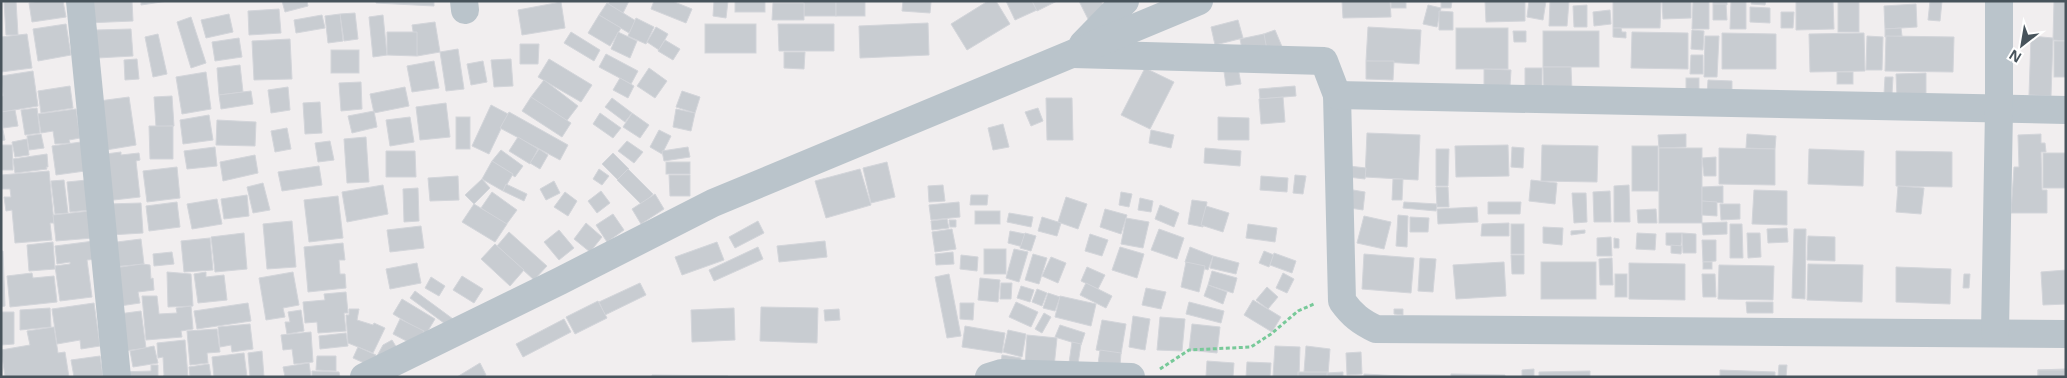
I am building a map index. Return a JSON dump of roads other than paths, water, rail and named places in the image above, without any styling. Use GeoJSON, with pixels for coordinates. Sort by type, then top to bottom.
{"type":"FeatureCollection","features":[{"type":"Feature","properties":{"kind":"street"},"geometry":{"type":"LineString","coordinates":[[80,1],[117,377]]}},
{"type":"Feature","properties":{"kind":"street"},"geometry":{"type":"LineString","coordinates":[[1073,54],[1125,1]]}},
{"type":"Feature","properties":{"kind":"street"},"geometry":{"type":"LineString","coordinates":[[364,377],[560,281],[713,203],[1199,1]]}},
{"type":"Feature","properties":{"kind":"street"},"geometry":{"type":"LineString","coordinates":[[1994,332],[1999,110],[1999,1]]}},
{"type":"Feature","properties":{"kind":"street"},"geometry":{"type":"LineString","coordinates":[[1073,54],[1324,61],[1337,96],[1342,301],[1350,313],[1361,322],[1376,329],[2066,334]]}},
{"type":"Feature","properties":{"kind":"street"},"geometry":{"type":"LineString","coordinates":[[1337,96],[2066,110]]}},
{"type":"Feature","properties":{"kind":"street"},"geometry":{"type":"LineString","coordinates":[[989,377],[1002,373],[1143,375]]}}]}
